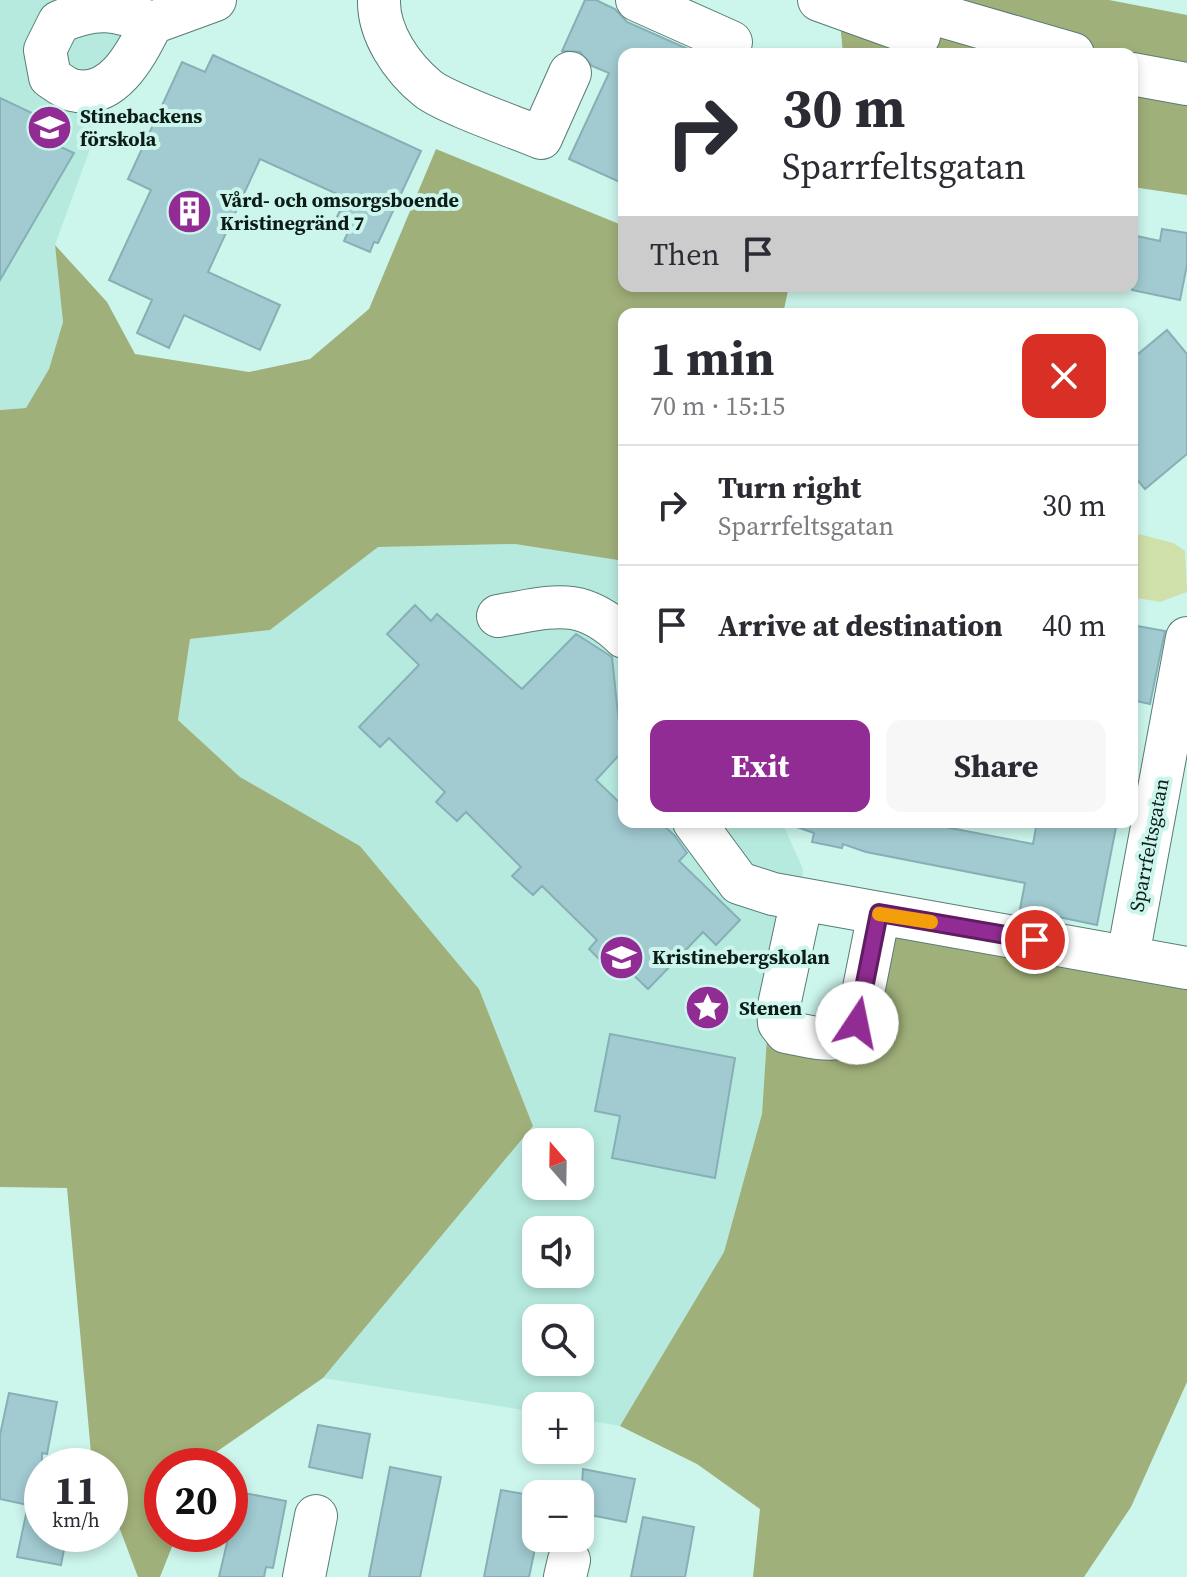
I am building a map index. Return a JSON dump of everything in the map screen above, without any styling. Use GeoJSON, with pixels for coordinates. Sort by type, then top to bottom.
{"type":"FeatureCollection","features":[{"type":"Feature","properties":{"kind":"street"},"geometry":{"type":"LineString","coordinates":[[152,23],[215,0]]}},
{"type":"Feature","properties":{"kind":"street"},"geometry":{"type":"LineString","coordinates":[[379,0],[378,18],[390,45],[429,89],[541,138],[570,73]]}},
{"type":"Feature","properties":{"kind":"street"},"geometry":{"type":"LineString","coordinates":[[637,0],[731,42]]}},
{"type":"Feature","properties":{"kind":"street"},"geometry":{"type":"LineString","coordinates":[[819,0],[875,23],[963,48]]}},
{"type":"Feature","properties":{"kind":"street"},"geometry":{"type":"LineString","coordinates":[[887,0],[1052,48]]}},
{"type":"Feature","properties":{"kind":"street"},"geometry":{"type":"LineString","coordinates":[[1138,75],[1187,84]]}},
{"type":"Feature","properties":{"kind":"street"},"geometry":{"type":"LineString","coordinates":[[498,616],[553,607],[592,611],[618,632]]}},
{"type":"Feature","properties":{"kind":"street","name":"Sparrfeltsgatan"},"geometry":{"type":"LineString","coordinates":[[1128,956],[1187,638]]}},
{"type":"Feature","properties":{"kind":"street"},"geometry":{"type":"LineString","coordinates":[[698,828],[739,883],[788,896],[1187,968]]}},
{"type":"Feature","properties":{"kind":"street"},"geometry":{"type":"LineString","coordinates":[[788,896],[778,1010],[779,1023],[786,1032],[828,1039],[845,1038],[852,1033],[857,1023],[879,913]]}},
{"type":"Feature","properties":{"kind":"street"},"geometry":{"type":"LineString","coordinates":[[304,1577],[316,1516]]}},
{"type":"Feature","properties":{"kind":"shaded area","name":"Stinebackens förskola"},"geometry":{"type":"Polygon","coordinates":[[[0,0],[110,0],[141,9],[55,245],[63,322],[49,369],[26,408],[0,410],[0,0]]]}},
{"type":"Feature","properties":{"kind":"shaded area","name":"Kristinebergskolan"},"geometry":{"type":"Polygon","coordinates":[[[515,544],[618,560],[618,828],[785,828],[803,869],[797,926],[767,1037],[762,1114],[724,1252],[620,1426],[594,1421],[594,1392],[522,1392],[522,1410],[323,1378],[522,1139],[522,1200],[594,1200],[594,1128],[531,1128],[479,989],[360,846],[240,777],[178,720],[190,639],[270,630],[377,547],[515,544]]]}},
{"type":"Feature","properties":{"kind":"green space"},"geometry":{"type":"Polygon","coordinates":[[[838,0],[1109,0],[1187,15],[1187,195],[1138,188],[1138,48],[842,48],[838,0]]]}},
{"type":"Feature","properties":{"kind":"green space"},"geometry":{"type":"Polygon","coordinates":[[[436,149],[618,224],[618,292],[788,292],[784,308],[618,308],[618,560],[515,544],[378,547],[270,630],[190,639],[178,720],[240,777],[360,846],[479,989],[533,1126],[522,1128],[522,1139],[323,1378],[222,1448],[144,1448],[144,1552],[170,1552],[160,1577],[138,1577],[128,1551],[128,1448],[91,1448],[67,1188],[0,1187],[0,410],[26,408],[49,369],[63,322],[55,245],[107,302],[135,354],[249,372],[310,359],[369,309],[436,149]]]}},
{"type":"Feature","properties":{"kind":"green space"},"geometry":{"type":"Polygon","coordinates":[[[1138,535],[1173,543],[1185,551],[1187,592],[1160,602],[1138,598],[1138,535]]]}},
{"type":"Feature","properties":{"kind":"green space"},"geometry":{"type":"Polygon","coordinates":[[[880,935],[1187,990],[1187,1382],[1131,1507],[1084,1577],[753,1577],[760,1509],[697,1464],[620,1426],[724,1252],[762,1114],[767,1037],[855,1043],[880,935]]]}},
{"type":"Feature","properties":{"kind":"building"},"geometry":{"type":"Polygon","coordinates":[[[585,0],[596,0],[615,9],[627,22],[686,48],[618,48],[618,181],[569,159],[609,73],[592,66],[580,52],[562,51],[585,0]]]}},
{"type":"Feature","properties":{"kind":"building","name":"Vård- och omsorgsboende Kristinegränd 7"},"geometry":{"type":"Polygon","coordinates":[[[213,55],[421,151],[378,243],[374,242],[370,252],[344,241],[349,230],[334,223],[346,198],[260,159],[208,272],[280,305],[260,350],[184,315],[169,348],[137,333],[152,300],[109,280],[151,190],[128,179],[182,62],[205,72],[213,55]]]}},
{"type":"Feature","properties":{"kind":"building"},"geometry":{"type":"Polygon","coordinates":[[[0,98],[53,123],[45,140],[74,153],[0,280],[0,98]]]}},
{"type":"Feature","properties":{"kind":"building"},"geometry":{"type":"Polygon","coordinates":[[[1162,229],[1187,233],[1187,265],[1180,300],[1138,291],[1138,236],[1160,241],[1162,229]]]}},
{"type":"Feature","properties":{"kind":"building"},"geometry":{"type":"Polygon","coordinates":[[[1167,330],[1187,354],[1187,454],[1145,489],[1138,481],[1138,354],[1167,330]]]}},
{"type":"Feature","properties":{"kind":"building"},"geometry":{"type":"Polygon","coordinates":[[[415,605],[431,621],[437,614],[522,689],[576,634],[612,657],[618,714],[618,756],[596,780],[618,801],[618,828],[666,828],[687,853],[679,861],[740,920],[716,945],[703,932],[648,989],[619,961],[610,970],[589,949],[597,940],[542,886],[533,895],[512,876],[521,867],[466,812],[457,821],[436,802],[445,792],[389,738],[380,747],[359,727],[419,665],[387,634],[415,605]]]}},
{"type":"Feature","properties":{"kind":"building"},"geometry":{"type":"Polygon","coordinates":[[[1138,626],[1165,631],[1150,704],[1138,701],[1138,626]]]}},
{"type":"Feature","properties":{"kind":"building"},"geometry":{"type":"Polygon","coordinates":[[[800,828],[950,828],[1033,844],[1036,828],[1116,828],[1097,925],[1020,909],[1025,883],[866,852],[843,844],[842,848],[812,842],[814,833],[800,828]]]}},
{"type":"Feature","properties":{"kind":"building"},"geometry":{"type":"Polygon","coordinates":[[[610,1034],[735,1058],[715,1178],[612,1158],[620,1116],[595,1111],[610,1034]]]}},
{"type":"Feature","properties":{"kind":"building"},"geometry":{"type":"Polygon","coordinates":[[[9,1393],[57,1402],[48,1448],[24,1448],[24,1504],[0,1499],[0,1435],[9,1393]]]}},
{"type":"Feature","properties":{"kind":"building"},"geometry":{"type":"Polygon","coordinates":[[[318,1425],[370,1434],[362,1478],[309,1467],[318,1425]]]}},
{"type":"Feature","properties":{"kind":"building"},"geometry":{"type":"Polygon","coordinates":[[[390,1467],[441,1477],[420,1577],[369,1577],[390,1467]]]}},
{"type":"Feature","properties":{"kind":"building"},"geometry":{"type":"Polygon","coordinates":[[[583,1469],[635,1479],[626,1522],[594,1516],[594,1480],[582,1480],[583,1469]]]}},
{"type":"Feature","properties":{"kind":"building"},"geometry":{"type":"Polygon","coordinates":[[[501,1490],[522,1494],[522,1552],[534,1552],[529,1577],[484,1577],[501,1490]]]}},
{"type":"Feature","properties":{"kind":"building"},"geometry":{"type":"Polygon","coordinates":[[[248,1494],[286,1501],[273,1568],[266,1567],[264,1577],[219,1577],[225,1552],[248,1552],[248,1494]]]}},
{"type":"Feature","properties":{"kind":"building"},"geometry":{"type":"Polygon","coordinates":[[[643,1517],[694,1527],[685,1577],[631,1577],[643,1517]]]}},
{"type":"Feature","properties":{"kind":"building"},"geometry":{"type":"Polygon","coordinates":[[[24,1524],[24,1552],[64,1552],[61,1565],[17,1557],[24,1524]]]}},
{"type":"Feature","properties":{"kind":"slow traffic"},"geometry":{"type":"LineString","coordinates":[[879,914],[931,922]]}},
{"type":"Feature","properties":{"kind":"place","name":"Stinebackens förskola"},"geometry":{"type":"Point","coordinates":[49,127]}},
{"type":"Feature","properties":{"kind":"place","name":"Vård- och omsorgsboende Kristinegränd 7"},"geometry":{"type":"Point","coordinates":[189,211]}},
{"type":"Feature","properties":{"kind":"place","name":"Kristinebergskolan"},"geometry":{"type":"Point","coordinates":[621,957]}},
{"type":"Feature","properties":{"kind":"place","name":"Stenen"},"geometry":{"type":"Point","coordinates":[708,1008]}},
{"type":"Feature","properties":{"kind":"route"},"geometry":{"type":"LineString","coordinates":[[857,1023],[879,913],[1035,940]]}}]}
